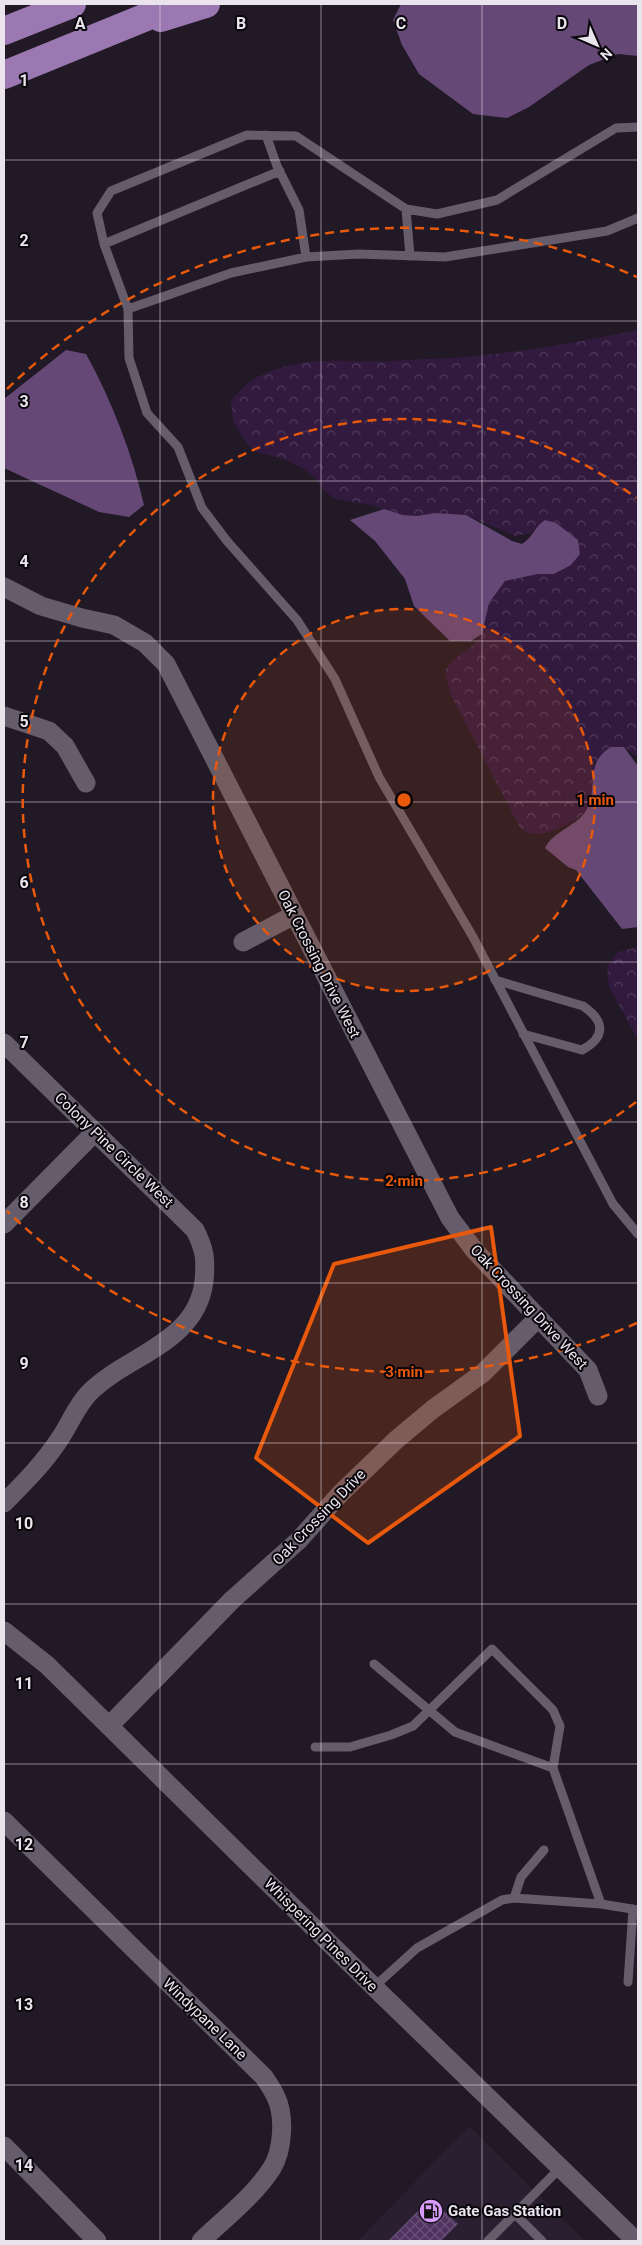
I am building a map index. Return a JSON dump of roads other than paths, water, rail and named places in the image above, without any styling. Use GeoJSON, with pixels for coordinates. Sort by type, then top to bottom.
{"type":"FeatureCollection","features":[{"type":"Feature","properties":{"kind":"highway"},"geometry":{"type":"LineString","coordinates":[[4,31],[72,4]]}},
{"type":"Feature","properties":{"kind":"highway"},"geometry":{"type":"LineString","coordinates":[[4,75],[89,42],[178,4]]}},
{"type":"Feature","properties":{"kind":"highway"},"geometry":{"type":"LineString","coordinates":[[89,42],[206,4]]}},
{"type":"Feature","properties":{"kind":"street","name":"Oak Crossing Drive West"},"geometry":{"type":"LineString","coordinates":[[4,587],[41,606],[114,625],[145,643],[166,664],[450,1218],[475,1250],[588,1370],[598,1396]]}},
{"type":"Feature","properties":{"kind":"street"},"geometry":{"type":"LineString","coordinates":[[4,716],[49,731],[65,746],[86,783]]}},
{"type":"Feature","properties":{"kind":"street"},"geometry":{"type":"LineString","coordinates":[[243,942],[294,915]]}},
{"type":"Feature","properties":{"kind":"street","name":"Colony Pine Circle West"},"geometry":{"type":"LineString","coordinates":[[4,1043],[195,1230],[204,1247],[205,1268],[203,1290],[193,1312],[181,1329],[164,1343],[107,1377],[89,1392],[76,1409],[48,1456],[4,1503]]}},
{"type":"Feature","properties":{"kind":"street"},"geometry":{"type":"LineString","coordinates":[[4,1224],[95,1132]]}},
{"type":"Feature","properties":{"kind":"street","name":"Oak Crossing Drive"},"geometry":{"type":"LineString","coordinates":[[109,1726],[234,1599],[294,1546],[340,1494],[396,1440],[434,1408],[483,1374],[538,1318]]}},
{"type":"Feature","properties":{"kind":"street","name":"Whispering Pines Drive"},"geometry":{"type":"LineString","coordinates":[[4,1631],[48,1665],[374,1988],[636,2241]]}},
{"type":"Feature","properties":{"kind":"street","name":"Windypane Lane"},"geometry":{"type":"LineString","coordinates":[[4,1821],[264,2077],[277,2097],[282,2121],[279,2146],[273,2167],[260,2184],[201,2241]]}},
{"type":"Feature","properties":{"kind":"street"},"geometry":{"type":"LineString","coordinates":[[4,2146],[97,2241]]}},
{"type":"Feature","properties":{"kind":"lane"},"geometry":{"type":"LineString","coordinates":[[638,126],[616,128],[497,200],[437,214],[406,209],[296,136],[266,135],[247,135],[111,191],[97,213],[104,244],[128,309],[129,358],[147,413],[178,447],[202,508],[227,541],[298,620],[335,680],[379,777],[472,936],[613,1204],[638,1234]]}},
{"type":"Feature","properties":{"kind":"lane"},"geometry":{"type":"LineString","coordinates":[[266,135],[280,172],[299,210],[306,257]]}},
{"type":"Feature","properties":{"kind":"lane"},"geometry":{"type":"LineString","coordinates":[[104,244],[280,172]]}},
{"type":"Feature","properties":{"kind":"lane"},"geometry":{"type":"LineString","coordinates":[[406,209],[410,256]]}},
{"type":"Feature","properties":{"kind":"lane"},"geometry":{"type":"LineString","coordinates":[[128,309],[231,273],[306,257],[359,254],[445,256],[607,231],[638,218]]}},
{"type":"Feature","properties":{"kind":"lane"},"geometry":{"type":"LineString","coordinates":[[495,980],[583,1006],[596,1014],[600,1026],[599,1035],[592,1044],[582,1050],[523,1034]]}},
{"type":"Feature","properties":{"kind":"lane"},"geometry":{"type":"LineString","coordinates":[[315,1747],[350,1747],[391,1736],[413,1726],[492,1649],[553,1710],[560,1726],[553,1768],[601,1904]]}},
{"type":"Feature","properties":{"kind":"lane"},"geometry":{"type":"LineString","coordinates":[[374,1664],[428,1712],[455,1732],[553,1768]]}},
{"type":"Feature","properties":{"kind":"lane"},"geometry":{"type":"LineString","coordinates":[[514,1898],[521,1877],[544,1850]]}},
{"type":"Feature","properties":{"kind":"lane"},"geometry":{"type":"LineString","coordinates":[[374,1988],[416,1948],[502,1900],[514,1898],[601,1904],[635,1910],[628,1982]]}},
{"type":"Feature","properties":{"kind":"lane"},"geometry":{"type":"LineString","coordinates":[[488,2241],[561,2167]]}},
{"type":"Feature","properties":{"kind":"lane"},"geometry":{"type":"LineString","coordinates":[[515,2214],[542,2241]]}},
{"type":"Feature","properties":{"kind":"place","name":"Gate Gas Station"},"geometry":{"type":"Point","coordinates":[431,2211]}}]}
